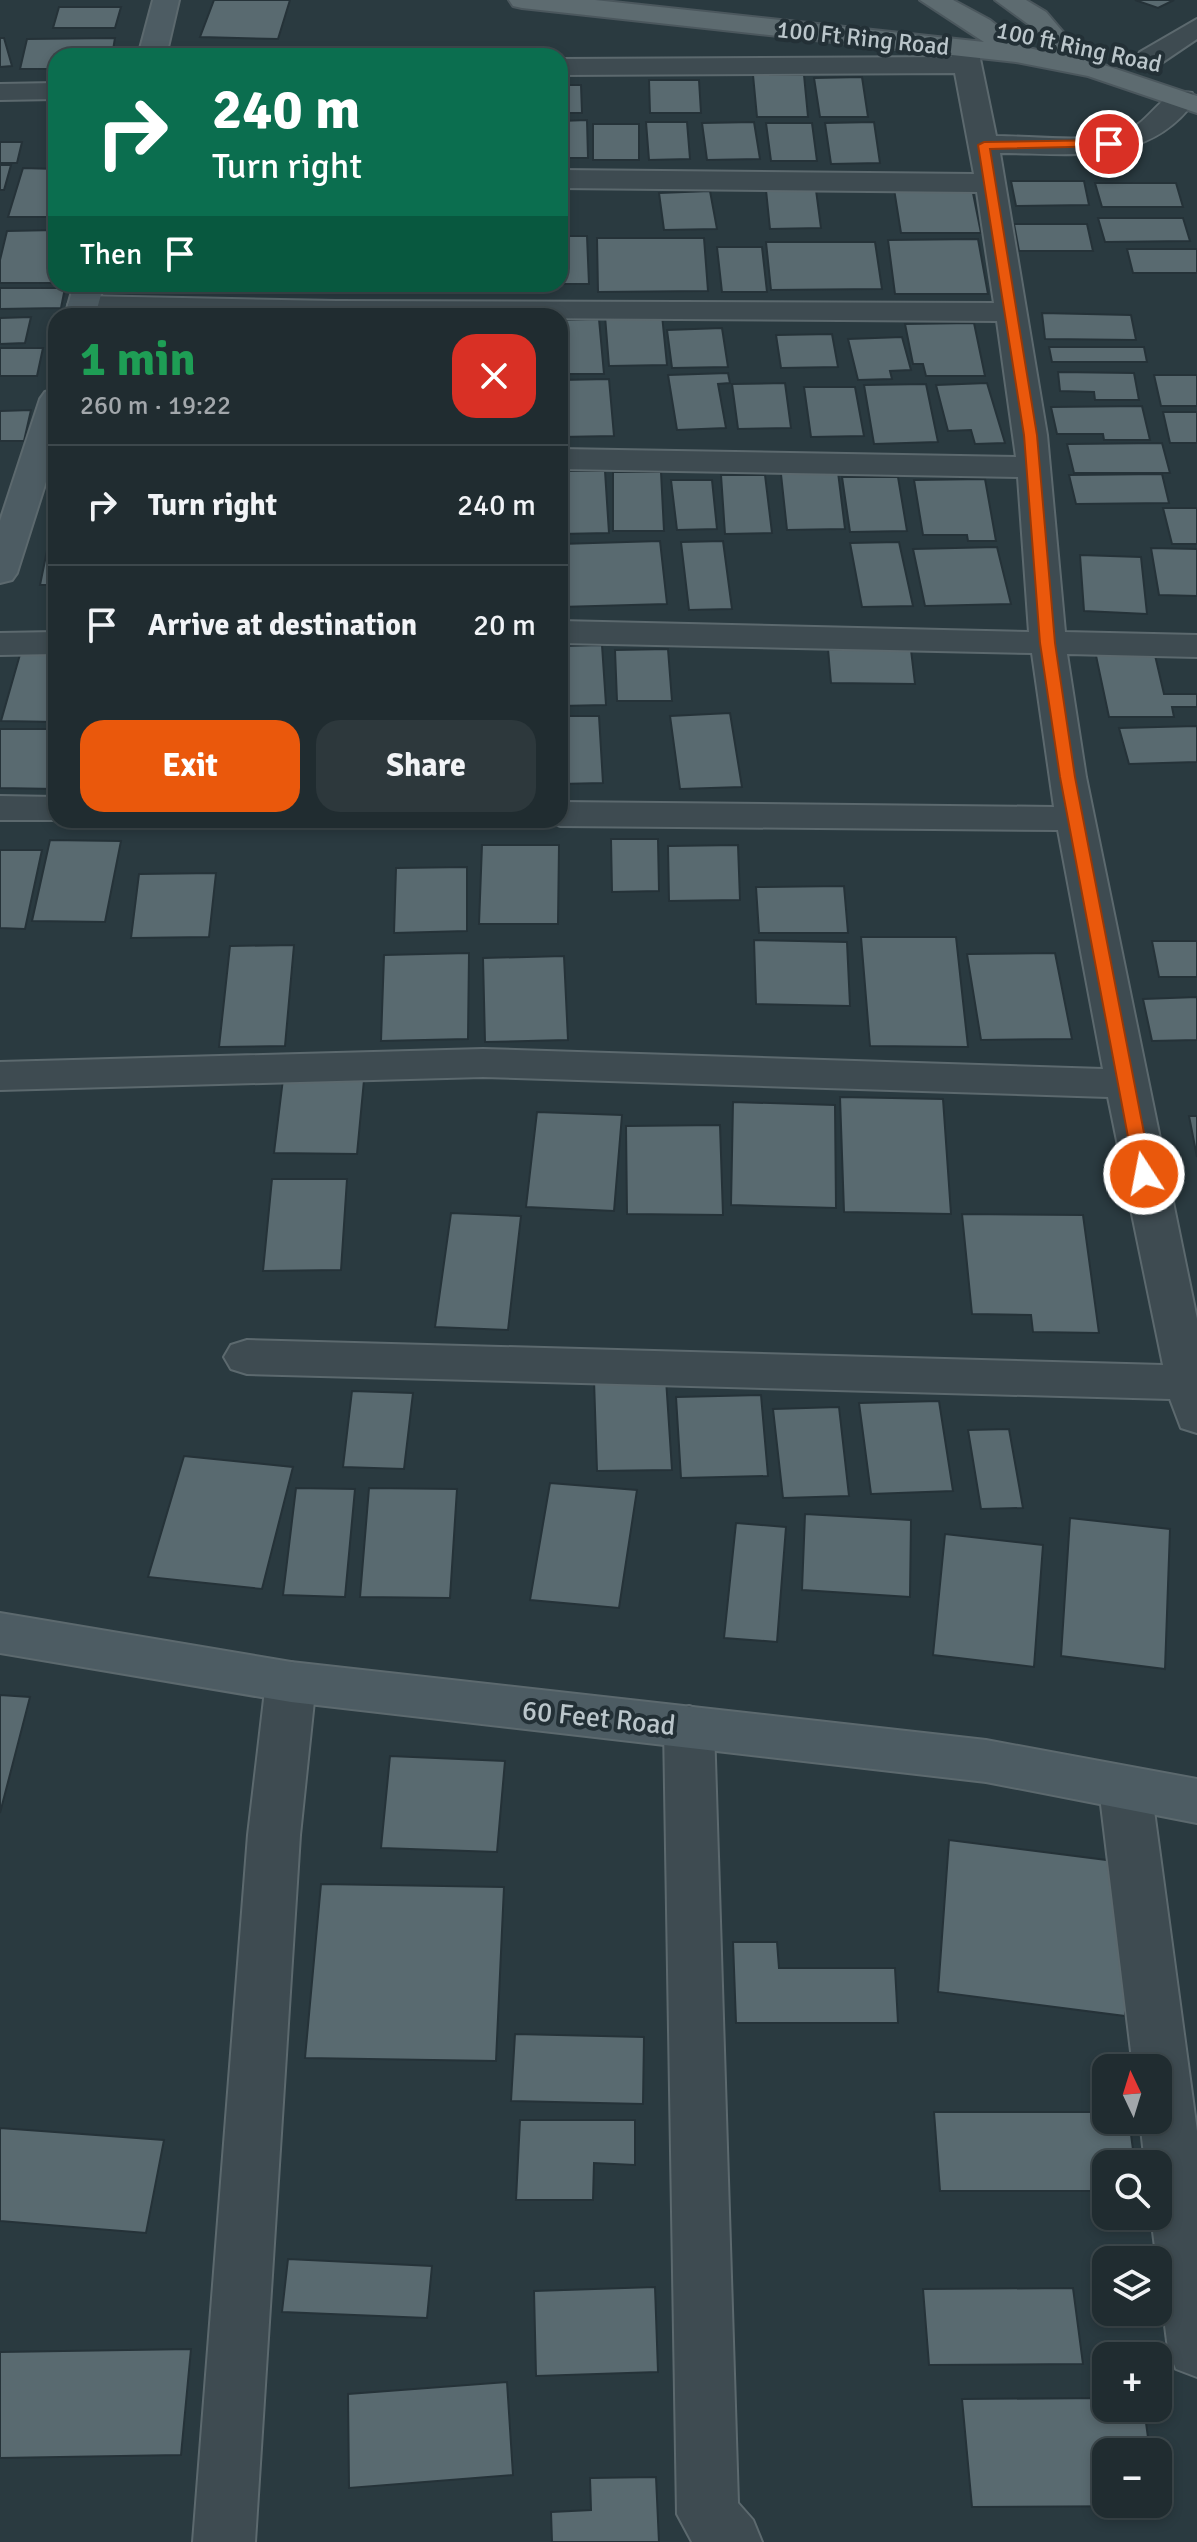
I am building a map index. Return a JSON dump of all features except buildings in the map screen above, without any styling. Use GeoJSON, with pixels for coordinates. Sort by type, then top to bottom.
{"type":"FeatureCollection","features":[{"type":"Feature","properties":{"kind":"main road","name":"100 Ft Ring Road"},"geometry":{"type":"LineString","coordinates":[[522,0],[971,47],[1077,66],[1188,92]]}},
{"type":"Feature","properties":{"kind":"main road","name":"100 ft Ring Road"},"geometry":{"type":"LineString","coordinates":[[720,0],[971,47],[1055,36],[1150,58],[1188,92]]}},
{"type":"Feature","properties":{"kind":"main road"},"geometry":{"type":"LineString","coordinates":[[933,0],[971,47]]}},
{"type":"Feature","properties":{"kind":"main road"},"geometry":{"type":"LineString","coordinates":[[1008,0],[1037,18],[1077,66]]}},
{"type":"Feature","properties":{"kind":"street"},"geometry":{"type":"LineString","coordinates":[[154,48],[166,0]]}},
{"type":"Feature","properties":{"kind":"street"},"geometry":{"type":"LineString","coordinates":[[1150,58],[1197,27]]}},
{"type":"Feature","properties":{"kind":"street"},"geometry":{"type":"LineString","coordinates":[[247,1357],[1193,1399],[1155,1234],[1076,819],[1048,643],[1033,467],[971,47],[568,67]]}},
{"type":"Feature","properties":{"kind":"street"},"geometry":{"type":"LineString","coordinates":[[0,92],[48,91]]}},
{"type":"Feature","properties":{"kind":"street"},"geometry":{"type":"LineString","coordinates":[[984,145],[1109,144],[1139,137],[1188,92]]}},
{"type":"Feature","properties":{"kind":"street"},"geometry":{"type":"LineString","coordinates":[[568,179],[989,183]]}},
{"type":"Feature","properties":{"kind":"street"},"geometry":{"type":"LineString","coordinates":[[84,302],[285,308]]}},
{"type":"Feature","properties":{"kind":"street"},"geometry":{"type":"LineString","coordinates":[[568,311],[1010,312]]}},
{"type":"Feature","properties":{"kind":"street"},"geometry":{"type":"LineString","coordinates":[[2,562],[46,459]]}},
{"type":"Feature","properties":{"kind":"street"},"geometry":{"type":"LineString","coordinates":[[568,459],[1033,467]]}},
{"type":"Feature","properties":{"kind":"street"},"geometry":{"type":"LineString","coordinates":[[568,632],[1197,646]]}},
{"type":"Feature","properties":{"kind":"street"},"geometry":{"type":"LineString","coordinates":[[0,644],[48,643]]}},
{"type":"Feature","properties":{"kind":"street"},"geometry":{"type":"LineString","coordinates":[[0,808],[48,809]]}},
{"type":"Feature","properties":{"kind":"street"},"geometry":{"type":"LineString","coordinates":[[568,814],[1076,819]]}},
{"type":"Feature","properties":{"kind":"street"},"geometry":{"type":"LineString","coordinates":[[0,1076],[483,1063],[1127,1084]]}},
{"type":"Feature","properties":{"kind":"street","name":"60 Feet Road"},"geometry":{"type":"LineString","coordinates":[[0,1633],[291,1682],[986,1761],[1197,1801]]}},
{"type":"Feature","properties":{"kind":"street"},"geometry":{"type":"LineString","coordinates":[[224,2542],[274,1835],[291,1682]]}},
{"type":"Feature","properties":{"kind":"street"},"geometry":{"type":"LineString","coordinates":[[689,1727],[708,2514],[731,2542]]}},
{"type":"Feature","properties":{"kind":"street"},"geometry":{"type":"LineString","coordinates":[[1125,1788],[1197,2349]]}},
{"type":"Feature","properties":{"kind":"route"},"geometry":{"type":"LineString","coordinates":[[1109,144],[984,145],[1031,435],[1048,643],[1067,777],[1144,1174]]}}]}
